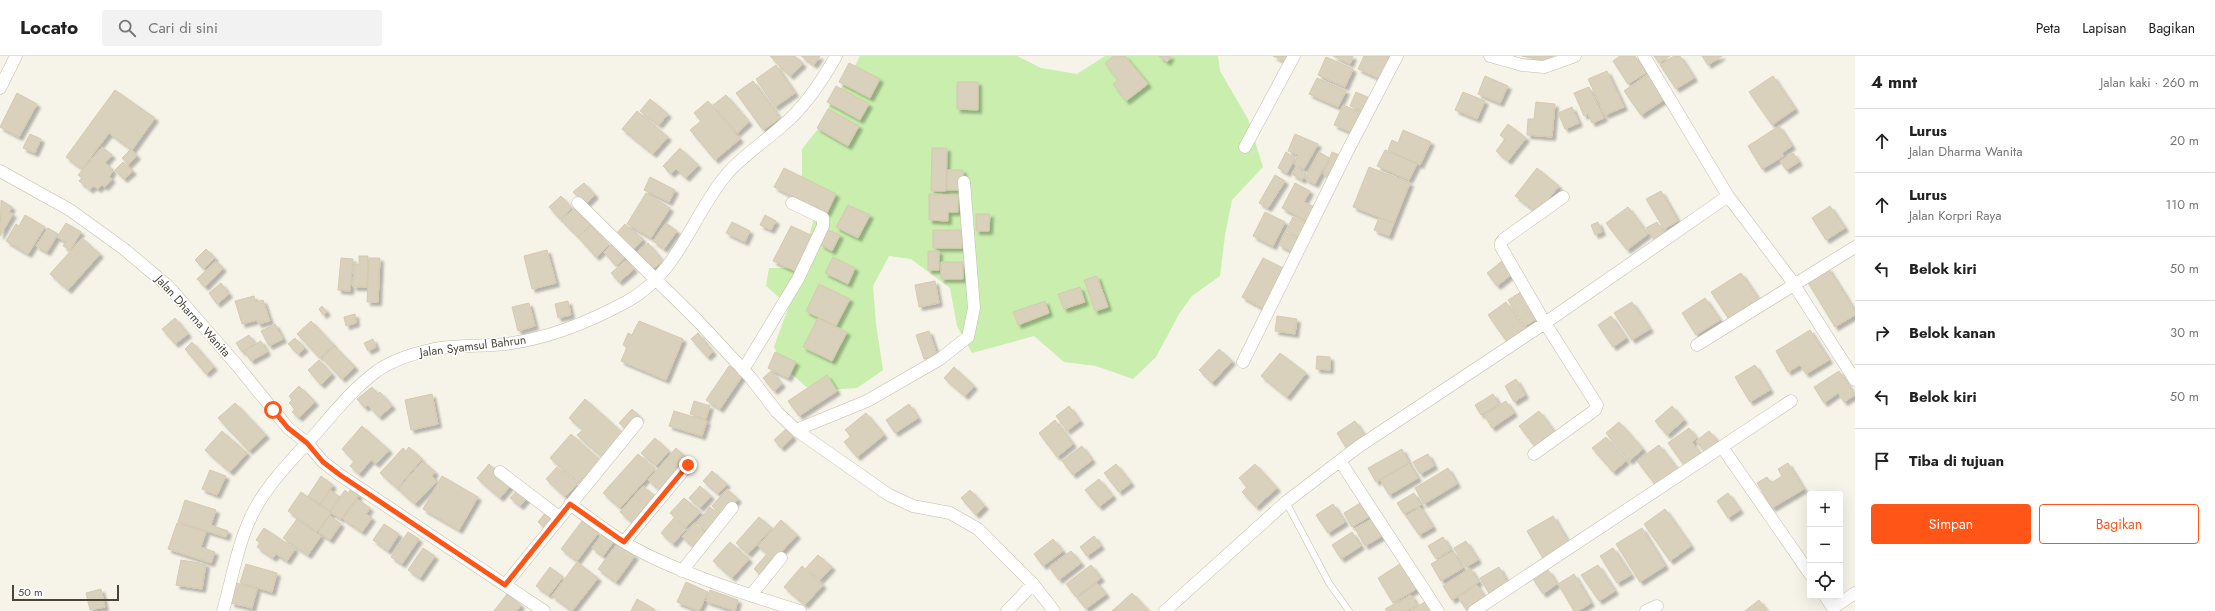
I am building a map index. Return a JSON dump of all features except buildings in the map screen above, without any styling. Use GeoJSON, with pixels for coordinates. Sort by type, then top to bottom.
{"type":"FeatureCollection","features":[{"type":"Feature","properties":{"kind":"street"},"geometry":{"type":"LineString","coordinates":[[0,88],[16,56]]}},
{"type":"Feature","properties":{"kind":"street","name":"Jalan Syamsul Bahrun"},"geometry":{"type":"LineString","coordinates":[[223,611],[246,527],[254,510],[289,462],[359,386],[376,372],[393,361],[434,349],[508,344],[558,332],[597,317],[626,301],[657,279],[678,252],[724,178],[739,161],[792,117],[825,76],[836,56]]}},
{"type":"Feature","properties":{"kind":"street"},"geometry":{"type":"LineString","coordinates":[[1245,147],[1294,56]]}},
{"type":"Feature","properties":{"kind":"street"},"geometry":{"type":"LineString","coordinates":[[1243,362],[1346,154],[1397,56]]}},
{"type":"Feature","properties":{"kind":"street"},"geometry":{"type":"LineString","coordinates":[[1490,56],[1522,66],[1544,67],[1575,56]]}},
{"type":"Feature","properties":{"kind":"street"},"geometry":{"type":"LineString","coordinates":[[1644,56],[1728,196],[1794,286],[1855,380]]}},
{"type":"Feature","properties":{"kind":"street","name":"Jalan Dharma Wanita"},"geometry":{"type":"LineString","coordinates":[[0,172],[70,210],[124,249],[169,287],[236,364],[288,428],[307,443],[323,462],[340,475],[544,611]]}},
{"type":"Feature","properties":{"kind":"street"},"geometry":{"type":"LineString","coordinates":[[796,430],[867,401],[940,359],[968,337],[974,308],[964,182]]}},
{"type":"Feature","properties":{"kind":"street"},"geometry":{"type":"LineString","coordinates":[[1165,611],[1286,502],[1340,460],[1545,323],[1728,196]]}},
{"type":"Feature","properties":{"kind":"street"},"geometry":{"type":"LineString","coordinates":[[1534,454],[1595,410],[1597,405],[1545,323],[1501,247],[1501,243],[1563,197]]}},
{"type":"Feature","properties":{"kind":"street"},"geometry":{"type":"LineString","coordinates":[[578,203],[657,279],[743,370],[777,412],[796,430],[889,495],[907,504],[950,514],[968,522],[989,540],[1033,584],[1054,611]]}},
{"type":"Feature","properties":{"kind":"street"},"geometry":{"type":"LineString","coordinates":[[743,370],[798,279],[823,226],[823,218],[792,203]]}},
{"type":"Feature","properties":{"kind":"street"},"geometry":{"type":"LineString","coordinates":[[1697,345],[1855,247]]}},
{"type":"Feature","properties":{"kind":"street"},"geometry":{"type":"LineString","coordinates":[[1474,611],[1791,401]]}},
{"type":"Feature","properties":{"kind":"street"},"geometry":{"type":"LineString","coordinates":[[505,585],[637,423]]}},
{"type":"Feature","properties":{"kind":"street"},"geometry":{"type":"LineString","coordinates":[[1722,447],[1807,570]]}},
{"type":"Feature","properties":{"kind":"street"},"geometry":{"type":"LineString","coordinates":[[1340,460],[1438,611]]}},
{"type":"Feature","properties":{"kind":"street"},"geometry":{"type":"LineString","coordinates":[[624,542],[688,465]]}},
{"type":"Feature","properties":{"kind":"street"},"geometry":{"type":"LineString","coordinates":[[500,472],[559,517]]}},
{"type":"Feature","properties":{"kind":"street"},"geometry":{"type":"LineString","coordinates":[[570,504],[624,542],[657,560],[682,571],[800,611]]}},
{"type":"Feature","properties":{"kind":"street"},"geometry":{"type":"LineString","coordinates":[[682,571],[732,508]]}},
{"type":"Feature","properties":{"kind":"street"},"geometry":{"type":"LineString","coordinates":[[751,595],[781,558]]}},
{"type":"Feature","properties":{"kind":"street"},"geometry":{"type":"LineString","coordinates":[[1007,611],[1033,584]]}},
{"type":"Feature","properties":{"kind":"street"},"geometry":{"type":"LineString","coordinates":[[1826,599],[1832,610],[1855,593]]}},
{"type":"Feature","properties":{"kind":"lane"},"geometry":{"type":"LineString","coordinates":[[1286,502],[1329,582],[1349,611]]}},
{"type":"Feature","properties":{"kind":"green space"},"geometry":{"type":"Polygon","coordinates":[[[860,56],[1017,56],[1041,68],[1077,74],[1105,56],[1218,56],[1220,71],[1248,119],[1263,167],[1232,200],[1225,235],[1220,276],[1192,296],[1179,314],[1156,357],[1133,379],[1096,366],[1064,362],[1034,336],[972,353],[957,326],[950,288],[911,259],[889,256],[873,286],[876,324],[883,370],[857,388],[811,391],[784,367],[774,347],[789,306],[766,286],[769,268],[804,268],[809,236],[815,215],[802,187],[802,149],[822,124],[830,104],[850,76],[860,56]]]}},
{"type":"Feature","properties":{"kind":"route"},"geometry":{"type":"LineString","coordinates":[[273,410],[288,428],[307,443],[323,462],[340,475],[505,585],[570,504],[598,526],[624,542],[688,465]]}}]}
